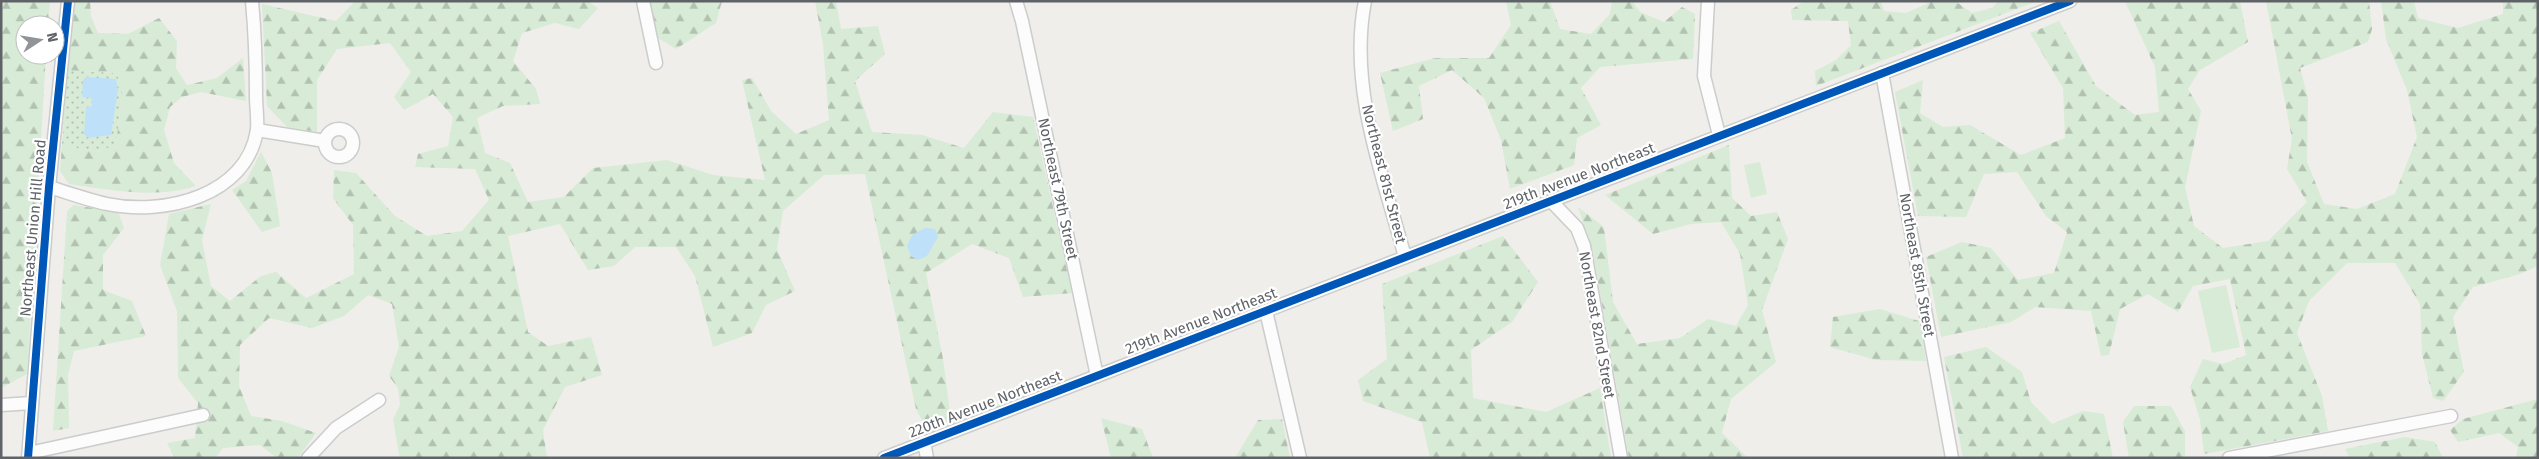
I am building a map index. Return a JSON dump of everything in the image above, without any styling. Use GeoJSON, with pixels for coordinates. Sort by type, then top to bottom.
{"type":"FeatureCollection","features":[{"type":"Feature","properties":{"kind":"street","name":"Northeast Union Hill Road"},"geometry":{"type":"LineString","coordinates":[[28,455],[50,187],[68,1]]}},
{"type":"Feature","properties":{"kind":"street"},"geometry":{"type":"LineString","coordinates":[[50,187],[108,205],[147,207],[176,203],[217,190],[238,172],[247,156],[257,130],[256,50],[252,1]]}},
{"type":"Feature","properties":{"kind":"street"},"geometry":{"type":"LineString","coordinates":[[643,1],[656,63]]}},
{"type":"Feature","properties":{"kind":"street","name":"Northeast 79th Street"},"geometry":{"type":"LineString","coordinates":[[1016,1],[1026,39],[1097,376]]}},
{"type":"Feature","properties":{"kind":"street","name":"Northeast 81st Street"},"geometry":{"type":"LineString","coordinates":[[1365,1],[1360,65],[1371,130],[1405,258]]}},
{"type":"Feature","properties":{"kind":"street"},"geometry":{"type":"LineString","coordinates":[[1708,1],[1704,76],[1719,135]]}},
{"type":"Feature","properties":{"kind":"street","name":"219th Avenue Northeast"},"geometry":{"type":"LineString","coordinates":[[1097,376],[2070,1]]}},
{"type":"Feature","properties":{"kind":"street","name":"Northeast 85th Street"},"geometry":{"type":"LineString","coordinates":[[1882,73],[1952,458]]}},
{"type":"Feature","properties":{"kind":"street"},"geometry":{"type":"LineString","coordinates":[[257,130],[325,141]]}},
{"type":"Feature","properties":{"kind":"street","name":"Northeast 82nd Street"},"geometry":{"type":"LineString","coordinates":[[1552,202],[1577,228],[1584,246],[1621,458]]}},
{"type":"Feature","properties":{"kind":"street"},"geometry":{"type":"LineString","coordinates":[[1266,311],[1300,458]]}},
{"type":"Feature","properties":{"kind":"street","name":"220th Avenue Northeast"},"geometry":{"type":"LineString","coordinates":[[884,458],[1097,376]]}},
{"type":"Feature","properties":{"kind":"street"},"geometry":{"type":"LineString","coordinates":[[308,458],[336,428],[379,400]]}},
{"type":"Feature","properties":{"kind":"street"},"geometry":{"type":"LineString","coordinates":[[1,405],[32,403]]}},
{"type":"Feature","properties":{"kind":"street"},"geometry":{"type":"LineString","coordinates":[[28,455],[203,415]]}},
{"type":"Feature","properties":{"kind":"street"},"geometry":{"type":"LineString","coordinates":[[2229,458],[2451,416]]}},
{"type":"Feature","properties":{"kind":"street"},"geometry":{"type":"LineString","coordinates":[[924,442],[928,458]]}},
{"type":"Feature","properties":{"kind":"green space"},"geometry":{"type":"Polygon","coordinates":[[[1,1],[50,1],[49,15],[15,15],[15,65],[45,65],[27,374],[1,388],[1,1]]]}},
{"type":"Feature","properties":{"kind":"green space"},"geometry":{"type":"Polygon","coordinates":[[[73,1],[90,1],[91,16],[98,33],[128,34],[159,18],[177,41],[176,68],[187,85],[217,78],[243,58],[246,101],[201,92],[182,97],[170,107],[164,130],[174,163],[196,186],[180,190],[149,193],[117,191],[69,184],[60,171],[62,145],[98,152],[116,144],[123,87],[116,73],[67,70],[73,1]]]}},
{"type":"Feature","properties":{"kind":"green space"},"geometry":{"type":"Polygon","coordinates":[[[355,1],[587,1],[598,8],[579,29],[555,23],[522,33],[513,61],[536,89],[540,104],[503,106],[477,118],[485,153],[510,163],[528,202],[564,197],[593,168],[667,160],[713,175],[765,180],[742,80],[752,78],[771,111],[796,134],[829,120],[823,44],[815,1],[836,1],[841,29],[878,26],[885,54],[855,81],[872,132],[922,135],[964,148],[993,112],[1033,117],[1072,293],[1023,297],[1009,258],[972,244],[926,273],[943,359],[951,420],[927,429],[916,409],[865,174],[824,175],[783,211],[777,249],[795,291],[766,305],[752,333],[713,347],[695,276],[676,247],[635,247],[614,266],[588,270],[560,224],[508,236],[528,332],[548,346],[591,337],[602,375],[565,387],[543,430],[547,458],[403,458],[399,455],[393,419],[400,405],[398,388],[389,376],[399,347],[392,304],[368,295],[344,316],[312,328],[269,318],[240,345],[239,386],[251,416],[282,421],[316,433],[298,458],[277,458],[260,445],[223,448],[215,458],[175,458],[167,443],[195,438],[198,403],[178,378],[177,311],[160,265],[169,214],[211,204],[202,240],[211,286],[230,301],[261,276],[276,272],[306,298],[354,274],[353,225],[333,198],[334,170],[356,173],[395,216],[427,236],[462,231],[489,200],[475,169],[415,167],[418,154],[448,146],[453,117],[433,94],[404,110],[394,97],[411,72],[390,43],[337,49],[317,80],[317,132],[287,127],[267,106],[262,4],[336,21],[355,1]]]}},
{"type":"Feature","properties":{"kind":"green space"},"geometry":{"type":"Polygon","coordinates":[[[650,1],[722,1],[716,23],[676,49],[658,38],[650,1]]]}},
{"type":"Feature","properties":{"kind":"green space"},"geometry":{"type":"Polygon","coordinates":[[[1506,1],[1550,1],[1560,29],[1591,34],[1610,14],[1612,1],[1632,1],[1640,12],[1664,22],[1682,7],[1695,14],[1693,59],[1600,67],[1581,88],[1601,125],[1577,138],[1574,165],[1510,189],[1501,140],[1484,98],[1452,70],[1419,86],[1423,119],[1393,131],[1380,73],[1435,58],[1489,58],[1511,25],[1506,1]]]}},
{"type":"Feature","properties":{"kind":"green space"},"geometry":{"type":"Polygon","coordinates":[[[1804,1],[1881,1],[1884,11],[1906,13],[1933,1],[1955,1],[1972,13],[1992,8],[1998,1],[2037,1],[1816,86],[1815,71],[1836,60],[1851,45],[1848,21],[1792,20],[1791,10],[1804,1]]]}},
{"type":"Feature","properties":{"kind":"green space"},"geometry":{"type":"Polygon","coordinates":[[[2125,1],[2240,1],[2248,42],[2200,70],[2188,89],[2201,111],[2185,187],[2194,226],[2223,248],[2268,241],[2307,202],[2287,169],[2292,139],[2266,1],[2369,1],[2372,29],[2368,42],[2300,68],[2308,98],[2307,162],[2324,204],[2357,209],[2395,194],[2417,137],[2407,90],[2386,39],[2381,1],[2414,1],[2418,18],[2458,28],[2503,14],[2503,1],[2538,1],[2538,266],[2520,274],[2473,287],[2453,317],[2464,372],[2443,401],[2433,398],[2422,354],[2420,304],[2395,263],[2347,263],[2309,301],[2297,333],[2322,396],[2328,431],[2204,454],[2200,420],[2190,387],[2203,359],[2223,364],[2246,355],[2230,279],[2193,286],[2178,312],[2148,294],[2120,309],[2109,355],[2101,356],[2091,311],[2035,307],[2011,322],[1941,337],[1926,257],[1962,242],[1991,248],[2018,280],[2054,273],[2067,232],[2046,216],[2017,172],[1984,174],[1966,217],[1918,216],[1895,92],[1923,80],[1920,113],[1943,127],[1970,125],[2021,155],[2065,138],[2063,88],[2030,33],[2059,21],[2096,86],[2135,115],[2159,112],[2155,67],[2125,1]]]}},
{"type":"Feature","properties":{"kind":"green space"},"geometry":{"type":"Polygon","coordinates":[[[67,70],[116,73],[123,87],[116,145],[98,152],[62,145],[67,70]]]}},
{"type":"Feature","properties":{"kind":"green space"},"geometry":{"type":"Polygon","coordinates":[[[1729,145],[1732,198],[1751,216],[1777,212],[1788,239],[1762,310],[1776,362],[1731,399],[1722,433],[1748,458],[1629,458],[1593,253],[1578,207],[1604,227],[1613,302],[1637,344],[1680,338],[1708,319],[1736,326],[1748,305],[1740,254],[1721,222],[1691,224],[1653,234],[1605,195],[1729,145]]]}},
{"type":"Feature","properties":{"kind":"green space"},"geometry":{"type":"Polygon","coordinates":[[[261,152],[272,173],[280,226],[262,232],[232,190],[246,181],[261,152]]]}},
{"type":"Feature","properties":{"kind":"green space"},"geometry":{"type":"Polygon","coordinates":[[[1760,162],[1767,194],[1751,198],[1744,165],[1760,162]]]}},
{"type":"Feature","properties":{"kind":"green space"},"geometry":{"type":"Polygon","coordinates":[[[74,205],[118,212],[124,228],[103,255],[103,290],[132,301],[146,336],[74,351],[68,375],[69,428],[53,431],[67,211],[74,205]]]}},
{"type":"Feature","properties":{"kind":"green space"},"geometry":{"type":"Polygon","coordinates":[[[1503,236],[1538,282],[1512,322],[1471,350],[1473,398],[1546,412],[1600,388],[1611,458],[1430,458],[1422,422],[1363,401],[1358,380],[1387,359],[1382,284],[1503,236]]]}},
{"type":"Feature","properties":{"kind":"green space"},"geometry":{"type":"Polygon","coordinates":[[[2226,285],[2240,347],[2212,353],[2198,291],[2226,285]]]}},
{"type":"Feature","properties":{"kind":"green space"},"geometry":{"type":"Polygon","coordinates":[[[1880,309],[1919,321],[1926,361],[1876,360],[1830,347],[1833,317],[1880,309]]]}},
{"type":"Feature","properties":{"kind":"green space"},"geometry":{"type":"Polygon","coordinates":[[[1986,347],[2022,372],[2031,402],[2052,424],[2083,411],[2104,414],[2113,458],[1963,458],[1944,357],[1986,347]]]}},
{"type":"Feature","properties":{"kind":"green space"},"geometry":{"type":"Polygon","coordinates":[[[2538,399],[2538,458],[2516,458],[2518,447],[2499,433],[2458,442],[2450,430],[2463,419],[2538,399]]]}},
{"type":"Feature","properties":{"kind":"green space"},"geometry":{"type":"Polygon","coordinates":[[[2134,406],[2171,406],[2185,431],[2185,458],[2129,458],[2123,422],[2134,406]]]}},
{"type":"Feature","properties":{"kind":"green space"},"geometry":{"type":"Polygon","coordinates":[[[1101,418],[1142,429],[1153,458],[1111,458],[1101,418]]]}},
{"type":"Feature","properties":{"kind":"green space"},"geometry":{"type":"Polygon","coordinates":[[[1282,419],[1290,458],[1235,458],[1258,420],[1282,419]]]}},
{"type":"Feature","properties":{"kind":"green space"},"geometry":{"type":"Polygon","coordinates":[[[2405,437],[2435,442],[2443,458],[2350,458],[2345,449],[2405,437]]]}},
{"type":"Feature","properties":{"kind":"water"},"geometry":{"type":"Polygon","coordinates":[[[86,77],[116,79],[118,90],[111,135],[88,138],[84,134],[86,107],[92,106],[91,98],[82,97],[83,80],[86,77]]]}},
{"type":"Feature","properties":{"kind":"water"},"geometry":{"type":"Polygon","coordinates":[[[925,228],[935,229],[938,237],[927,256],[918,260],[911,256],[907,246],[912,235],[925,228]]]}},
{"type":"Feature","properties":{"kind":"cycle path"},"geometry":{"type":"LineString","coordinates":[[28,458],[49,187],[68,1]]}},
{"type":"Feature","properties":{"kind":"cycle path"},"geometry":{"type":"LineString","coordinates":[[884,458],[2070,1]]}}]}
